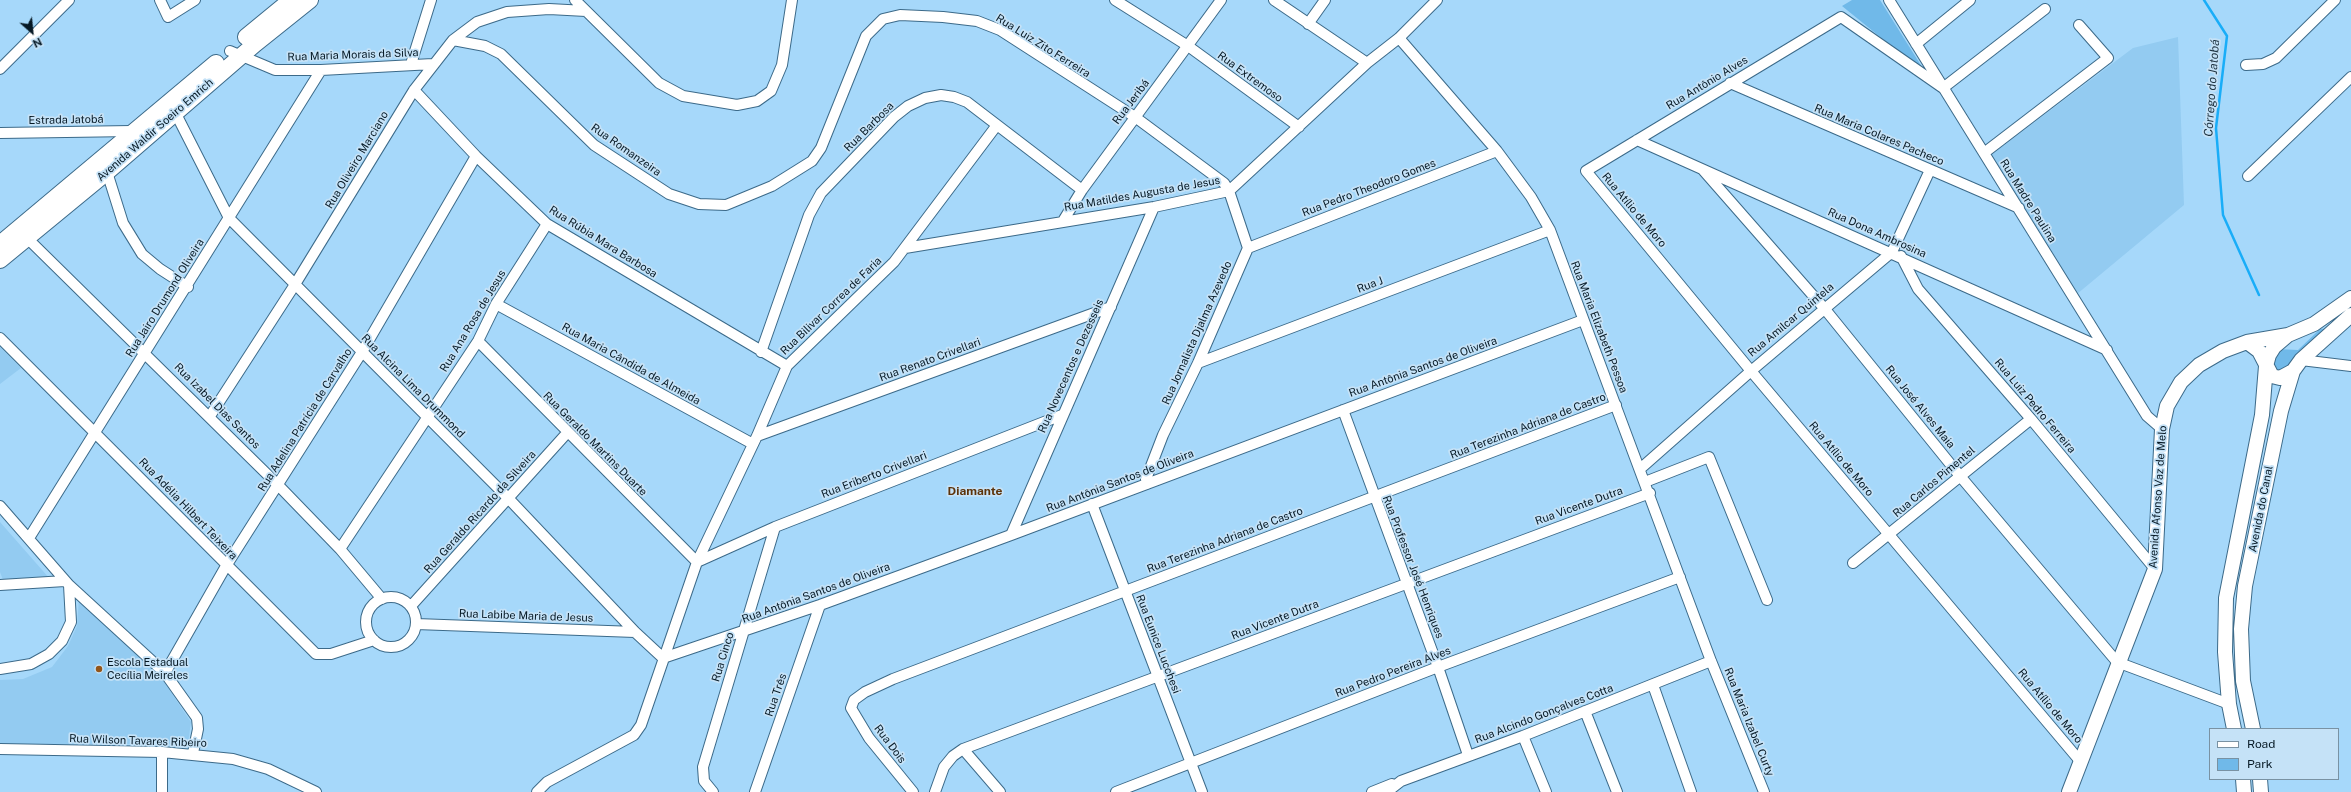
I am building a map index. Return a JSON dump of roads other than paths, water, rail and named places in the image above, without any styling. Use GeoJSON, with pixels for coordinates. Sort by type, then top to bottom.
{"type":"FeatureCollection","features":[{"type":"Feature","properties":{"kind":"main road","name":"Avenida Waldir Soeiro Emrich"},"geometry":{"type":"LineString","coordinates":[[0,260],[107,172],[175,112],[291,0]]}},
{"type":"Feature","properties":{"kind":"main road","name":"Avenida Waldir Soeiro Emrich"},"geometry":{"type":"LineString","coordinates":[[0,244],[132,131],[310,0]]}},
{"type":"Feature","properties":{"kind":"main road","name":"Avenida do Canal"},"geometry":{"type":"LineString","coordinates":[[2234,728],[2229,704],[2225,652],[2226,598],[2262,415],[2266,366],[2274,347],[2288,335],[2314,324],[2351,298]]}},
{"type":"Feature","properties":{"kind":"main road"},"geometry":{"type":"LineString","coordinates":[[2247,342],[2259,351],[2272,376],[2280,378],[2297,365],[2351,315]]}},
{"type":"Feature","properties":{"kind":"main road","name":"Avenida Afonso Vaz de Melo"},"geometry":{"type":"LineString","coordinates":[[2069,792],[2117,662],[2154,569],[2162,429],[2167,406],[2181,382],[2199,365],[2223,351],[2247,342],[2288,335]]}},
{"type":"Feature","properties":{"kind":"main road","name":"Avenida do Canal"},"geometry":{"type":"LineString","coordinates":[[2252,728],[2243,681],[2241,629],[2246,586],[2280,411],[2297,365]]}},
{"type":"Feature","properties":{"kind":"main road"},"geometry":{"type":"LineString","coordinates":[[2243,780],[2244,792]]}},
{"type":"Feature","properties":{"kind":"main road"},"geometry":{"type":"LineString","coordinates":[[2260,780],[2261,792]]}},
{"type":"Feature","properties":{"kind":"street"},"geometry":{"type":"LineString","coordinates":[[0,69],[69,0]]}},
{"type":"Feature","properties":{"kind":"street"},"geometry":{"type":"LineString","coordinates":[[160,0],[168,17],[195,0]]}},
{"type":"Feature","properties":{"kind":"street"},"geometry":{"type":"LineString","coordinates":[[411,64],[431,0]]}},
{"type":"Feature","properties":{"kind":"street"},"geometry":{"type":"LineString","coordinates":[[575,0],[659,83],[683,96],[737,105],[757,101],[771,91],[782,65],[792,0]]}},
{"type":"Feature","properties":{"kind":"street","name":"Rua Extremoso"},"geometry":{"type":"LineString","coordinates":[[1115,0],[1188,46],[1299,127]]}},
{"type":"Feature","properties":{"kind":"street","name":"Rua Jeribá"},"geometry":{"type":"LineString","coordinates":[[1063,221],[1082,190],[1221,0]]}},
{"type":"Feature","properties":{"kind":"street"},"geometry":{"type":"LineString","coordinates":[[1274,0],[1367,63]]}},
{"type":"Feature","properties":{"kind":"street"},"geometry":{"type":"LineString","coordinates":[[1308,24],[1325,0]]}},
{"type":"Feature","properties":{"kind":"street"},"geometry":{"type":"LineString","coordinates":[[1889,0],[1942,88],[2045,9]]}},
{"type":"Feature","properties":{"kind":"street"},"geometry":{"type":"LineString","coordinates":[[1916,44],[1970,0]]}},
{"type":"Feature","properties":{"kind":"street"},"geometry":{"type":"LineString","coordinates":[[2246,65],[2263,64],[2276,58],[2335,0]]}},
{"type":"Feature","properties":{"kind":"street","name":"Rua Matildes Augusta de Jesus"},"geometry":{"type":"LineString","coordinates":[[905,248],[1154,207],[1229,191],[1367,63],[1399,38],[1431,1]]}},
{"type":"Feature","properties":{"kind":"street","name":"Rua Oliveiro Marciano"},"geometry":{"type":"LineString","coordinates":[[210,416],[294,286],[414,90],[453,40],[477,22],[507,12],[529,9],[586,11]]}},
{"type":"Feature","properties":{"kind":"street","name":"Rua Luiz Zito Ferreira"},"geometry":{"type":"LineString","coordinates":[[806,165],[812,161],[821,148],[866,36],[876,24],[891,16],[942,17],[989,25],[1135,118],[1224,183],[1229,191]]}},
{"type":"Feature","properties":{"kind":"street","name":"Rua Madre Paulina"},"geometry":{"type":"LineString","coordinates":[[1841,17],[1942,88],[2019,208],[2147,416],[2162,429]]}},
{"type":"Feature","properties":{"kind":"street","name":"Rua Antônio Alves"},"geometry":{"type":"LineString","coordinates":[[1586,171],[1841,17]]}},
{"type":"Feature","properties":{"kind":"street"},"geometry":{"type":"LineString","coordinates":[[1984,153],[2108,58],[2080,25]]}},
{"type":"Feature","properties":{"kind":"street","name":"Rua Maria Elizabeth Pessoa"},"geometry":{"type":"LineString","coordinates":[[1399,38],[1497,151],[1531,197],[1550,230],[1650,493],[1711,661]]}},
{"type":"Feature","properties":{"kind":"street","name":"Rua Romanzeira"},"geometry":{"type":"LineString","coordinates":[[453,40],[485,46],[501,54],[594,145],[669,194],[700,204],[726,205],[772,186],[806,165]]}},
{"type":"Feature","properties":{"kind":"street","name":"Rua Maria Morais da Silva"},"geometry":{"type":"LineString","coordinates":[[236,54],[274,70],[321,70],[433,64]]}},
{"type":"Feature","properties":{"kind":"street","name":"Rua Jairo Drumond Oliveira"},"geometry":{"type":"LineString","coordinates":[[29,538],[188,287],[321,70]]}},
{"type":"Feature","properties":{"kind":"street"},"geometry":{"type":"LineString","coordinates":[[2248,176],[2351,77]]}},
{"type":"Feature","properties":{"kind":"street","name":"Rua Maria Colares Pacheco"},"geometry":{"type":"LineString","coordinates":[[1730,83],[2019,208]]}},
{"type":"Feature","properties":{"kind":"street","name":"Rua Rúbia Mara Barbosa"},"geometry":{"type":"LineString","coordinates":[[414,90],[476,156],[547,224],[786,366]]}},
{"type":"Feature","properties":{"kind":"street","name":"Rua Barbosa"},"geometry":{"type":"LineString","coordinates":[[761,352],[809,215],[821,193],[894,117],[908,106],[925,98],[947,96],[967,102],[1082,190]]}},
{"type":"Feature","properties":{"kind":"street","name":"Rua Alcina Lima Drummond"},"geometry":{"type":"LineString","coordinates":[[175,112],[229,218],[294,286],[508,498],[635,632],[663,658]]}},
{"type":"Feature","properties":{"kind":"street","name":"Rua Bilivar Correa de Faria"},"geometry":{"type":"LineString","coordinates":[[537,792],[547,782],[634,735],[641,725],[697,562],[755,440],[786,366],[894,262],[996,125]]}},
{"type":"Feature","properties":{"kind":"street","name":"Estrada Jatobá"},"geometry":{"type":"LineString","coordinates":[[0,133],[132,131]]}},
{"type":"Feature","properties":{"kind":"street","name":"Rua Dona Ambrosina"},"geometry":{"type":"LineString","coordinates":[[1637,140],[1896,254],[2107,350]]}},
{"type":"Feature","properties":{"kind":"street","name":"Rua Pedro Theodoro Gomes"},"geometry":{"type":"LineString","coordinates":[[1248,248],[1497,151]]}},
{"type":"Feature","properties":{"kind":"street","name":"Rua Adelina Patrícia de Carvalho"},"geometry":{"type":"LineString","coordinates":[[165,673],[226,566],[362,352],[476,156]]}},
{"type":"Feature","properties":{"kind":"street","name":"Rua José Alves Maia"},"geometry":{"type":"LineString","coordinates":[[1703,170],[1824,308],[1960,476],[2117,662]]}},
{"type":"Feature","properties":{"kind":"street","name":"Rua Amilcar Quintela"},"geometry":{"type":"LineString","coordinates":[[1640,469],[1824,308],[1896,254],[1930,170]]}},
{"type":"Feature","properties":{"kind":"street","name":"Rua Atílio de Moro"},"geometry":{"type":"LineString","coordinates":[[1586,171],[1751,371],[2080,761]]}},
{"type":"Feature","properties":{"kind":"street"},"geometry":{"type":"LineString","coordinates":[[107,172],[123,223],[142,254],[160,269],[188,287]]}},
{"type":"Feature","properties":{"kind":"street"},"geometry":{"type":"LineString","coordinates":[[1229,191],[1248,248]]}},
{"type":"Feature","properties":{"kind":"street","name":"Rua Novecentos e Dezesseis"},"geometry":{"type":"LineString","coordinates":[[1011,535],[1062,415],[1154,207]]}},
{"type":"Feature","properties":{"kind":"street","name":"Rua Ana Rosa de Jesus"},"geometry":{"type":"LineString","coordinates":[[340,549],[478,341],[496,304],[547,224]]}},
{"type":"Feature","properties":{"kind":"street","name":"Rua J"},"geometry":{"type":"LineString","coordinates":[[1198,363],[1550,230]]}},
{"type":"Feature","properties":{"kind":"street","name":"Rua Izabel Dias Santos"},"geometry":{"type":"LineString","coordinates":[[26,238],[210,416],[340,549],[382,599]]}},
{"type":"Feature","properties":{"kind":"street","name":"Rua Jornalista Djalma Azevedo"},"geometry":{"type":"LineString","coordinates":[[1147,484],[1146,479],[1163,435],[1198,363],[1248,248]]}},
{"type":"Feature","properties":{"kind":"street","name":"Rua Luiz Pedro Ferreira"},"geometry":{"type":"LineString","coordinates":[[1896,254],[1918,289],[2031,419],[2154,569]]}},
{"type":"Feature","properties":{"kind":"street","name":"Rua Maria Cândida de Almeida"},"geometry":{"type":"LineString","coordinates":[[496,304],[755,440]]}},
{"type":"Feature","properties":{"kind":"street","name":"Rua Renato Crivellari"},"geometry":{"type":"LineString","coordinates":[[755,440],[1111,307]]}},
{"type":"Feature","properties":{"kind":"street","name":"Rua Antônia Santos de Oliveira"},"geometry":{"type":"LineString","coordinates":[[663,658],[820,605],[1011,535],[1583,320]]}},
{"type":"Feature","properties":{"kind":"street","name":"Rua Adélia Hilbert Teixeira"},"geometry":{"type":"LineString","coordinates":[[0,338],[96,431],[226,566],[316,654],[330,654],[374,640]]}},
{"type":"Feature","properties":{"kind":"street","name":"Rua Geraldo Martins Duarte"},"geometry":{"type":"LineString","coordinates":[[478,341],[567,433],[697,562]]}},
{"type":"Feature","properties":{"kind":"street"},"geometry":{"type":"LineString","coordinates":[[2297,365],[2351,366]]}},
{"type":"Feature","properties":{"kind":"street","name":"Rua Terezinha Adriana de Castro"},"geometry":{"type":"LineString","coordinates":[[851,708],[854,700],[865,692],[893,679],[1374,496],[1616,406]]}},
{"type":"Feature","properties":{"kind":"street","name":"Rua Professor José Henriques"},"geometry":{"type":"LineString","coordinates":[[1343,410],[1438,667],[1468,755]]}},
{"type":"Feature","properties":{"kind":"street","name":"Rua Eriberto Crivellari"},"geometry":{"type":"LineString","coordinates":[[697,562],[775,527],[1062,415]]}},
{"type":"Feature","properties":{"kind":"street","name":"Rua Carlos Pimentel"},"geometry":{"type":"LineString","coordinates":[[1853,563],[2031,419]]}},
{"type":"Feature","properties":{"kind":"street","name":"Rua Geraldo Ricardo da Silveira"},"geometry":{"type":"LineString","coordinates":[[411,606],[567,433]]}},
{"type":"Feature","properties":{"kind":"street"},"geometry":{"type":"LineString","coordinates":[[1645,482],[1709,457],[1767,600]]}},
{"type":"Feature","properties":{"kind":"street","name":"Rua Vicente Dutra"},"geometry":{"type":"LineString","coordinates":[[963,749],[1650,493]]}},
{"type":"Feature","properties":{"kind":"street","name":"Rua Eunice Lucchesi"},"geometry":{"type":"LineString","coordinates":[[1092,504],[1202,792]]}},
{"type":"Feature","properties":{"kind":"street"},"geometry":{"type":"LineString","coordinates":[[0,506],[67,583],[165,673],[197,718],[198,729],[193,753]]}},
{"type":"Feature","properties":{"kind":"street","name":"Rua Cinco"},"geometry":{"type":"LineString","coordinates":[[713,792],[704,781],[703,767],[775,527]]}},
{"type":"Feature","properties":{"kind":"street","name":"Rua Pedro Pereira Alves"},"geometry":{"type":"LineString","coordinates":[[1116,792],[1438,667],[1680,577]]}},
{"type":"Feature","properties":{"kind":"street"},"geometry":{"type":"LineString","coordinates":[[0,585],[67,583]]}},
{"type":"Feature","properties":{"kind":"street"},"geometry":{"type":"LineString","coordinates":[[0,669],[31,664],[49,654],[62,641],[71,622],[67,583]]}},
{"type":"Feature","properties":{"kind":"street"},"geometry":{"type":"LineString","coordinates":[[398,598],[411,606],[416,624],[410,638],[400,645],[388,647],[374,640],[367,626],[367,618],[370,610],[382,599],[398,598]]}},
{"type":"Feature","properties":{"kind":"street","name":"Rua Três"},"geometry":{"type":"LineString","coordinates":[[755,792],[820,605]]}},
{"type":"Feature","properties":{"kind":"street","name":"Rua Labibe Maria de Jesus"},"geometry":{"type":"LineString","coordinates":[[416,624],[635,632]]}},
{"type":"Feature","properties":{"kind":"street","name":"Rua Alcindo Gonçalves Cotta"},"geometry":{"type":"LineString","coordinates":[[1387,792],[1401,781],[1468,755],[1523,736],[1711,661]]}},
{"type":"Feature","properties":{"kind":"street","name":"Rua Maria Izabel Curty"},"geometry":{"type":"LineString","coordinates":[[1711,661],[1764,792]]}},
{"type":"Feature","properties":{"kind":"street"},"geometry":{"type":"LineString","coordinates":[[2117,662],[2229,704]]}},
{"type":"Feature","properties":{"kind":"street"},"geometry":{"type":"LineString","coordinates":[[1653,685],[1691,792]]}},
{"type":"Feature","properties":{"kind":"street","name":"Rua Dois"},"geometry":{"type":"LineString","coordinates":[[851,708],[869,738],[913,792]]}},
{"type":"Feature","properties":{"kind":"street"},"geometry":{"type":"LineString","coordinates":[[1584,711],[1617,792]]}},
{"type":"Feature","properties":{"kind":"street"},"geometry":{"type":"LineString","coordinates":[[1523,736],[1546,792]]}},
{"type":"Feature","properties":{"kind":"street","name":"Rua Wilson Tavares Ribeiro"},"geometry":{"type":"LineString","coordinates":[[0,749],[193,753],[233,759],[268,769],[316,792]]}},
{"type":"Feature","properties":{"kind":"street"},"geometry":{"type":"LineString","coordinates":[[936,792],[944,766],[952,756],[963,749],[1000,792]]}},
{"type":"Feature","properties":{"kind":"street"},"geometry":{"type":"LineString","coordinates":[[162,752],[162,792]]}},
{"type":"Feature","properties":{"kind":"street"},"geometry":{"type":"LineString","coordinates":[[1372,792],[1401,781]]}},
{"type":"Feature","properties":{"kind":"waterway","name":"Córrego do Jatobá"},"geometry":{"type":"LineString","coordinates":[[2204,0],[2227,36],[2216,128],[2223,215],[2259,295]]}},
{"type":"Feature","properties":{"kind":"place","name":"Escola Estadual Cecília Meireles"},"geometry":{"type":"Point","coordinates":[99,669]}},
{"type":"Feature","properties":{"kind":"district","name":"Diamante"},"geometry":{"type":"Point","coordinates":[975,491]}}]}
